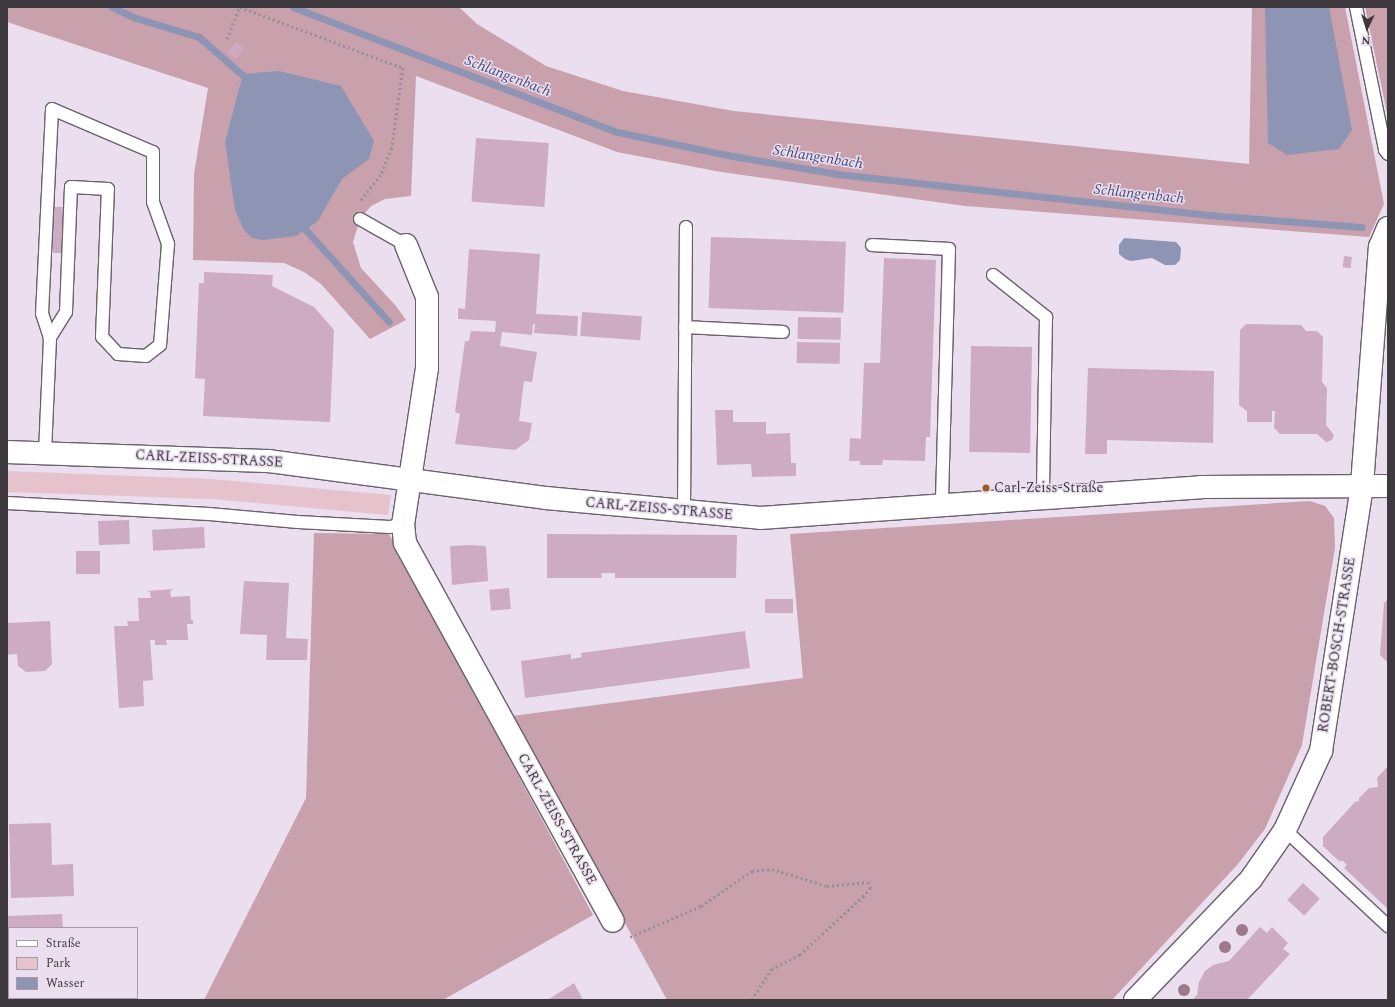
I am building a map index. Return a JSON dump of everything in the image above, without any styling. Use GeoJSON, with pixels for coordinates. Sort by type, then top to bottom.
{"type":"FeatureCollection","features":[{"type":"Feature","properties":{"kind":"street","name":"ROBERT-BOSCH-STRASSE"},"geometry":{"type":"LineString","coordinates":[[1135,1000],[1251,879],[1285,830],[1321,751],[1362,485],[1380,247],[1388,228]]}},
{"type":"Feature","properties":{"kind":"street","name":"CARL-ZEISS-STRASSE"},"geometry":{"type":"LineString","coordinates":[[406,244],[427,297],[428,368],[403,524],[405,542],[613,921]]}},
{"type":"Feature","properties":{"kind":"street","name":"CARL-ZEISS-STRASSE"},"geometry":{"type":"LineString","coordinates":[[7,452],[269,461],[411,478],[546,498],[760,518],[1201,487],[1388,486]]}},
{"type":"Feature","properties":{"kind":"lane"},"geometry":{"type":"LineString","coordinates":[[1356,7],[1385,150],[1388,154]]}},
{"type":"Feature","properties":{"kind":"lane"},"geometry":{"type":"LineString","coordinates":[[45,454],[50,338],[42,314],[52,109],[153,152],[153,202],[168,244],[160,345],[146,356],[118,354],[102,337],[108,189],[71,187],[66,312],[50,338]]}},
{"type":"Feature","properties":{"kind":"lane"},"geometry":{"type":"LineString","coordinates":[[360,219],[406,244]]}},
{"type":"Feature","properties":{"kind":"lane"},"geometry":{"type":"LineString","coordinates":[[684,511],[686,226]]}},
{"type":"Feature","properties":{"kind":"lane"},"geometry":{"type":"LineString","coordinates":[[872,245],[949,249],[942,505]]}},
{"type":"Feature","properties":{"kind":"lane"},"geometry":{"type":"LineString","coordinates":[[994,275],[1046,317],[1043,497]]}},
{"type":"Feature","properties":{"kind":"lane"},"geometry":{"type":"LineString","coordinates":[[685,328],[782,332]]}},
{"type":"Feature","properties":{"kind":"lane"},"geometry":{"type":"LineString","coordinates":[[7,503],[209,514],[298,522],[390,527],[403,524]]}},
{"type":"Feature","properties":{"kind":"lane"},"geometry":{"type":"LineString","coordinates":[[1285,830],[1388,926]]}},
{"type":"Feature","properties":{"kind":"path"},"geometry":{"type":"LineString","coordinates":[[227,39],[240,7],[403,68],[392,148],[381,175],[351,212],[360,219]]}},
{"type":"Feature","properties":{"kind":"path"},"geometry":{"type":"LineString","coordinates":[[624,940],[701,906],[752,871],[772,868],[827,886],[868,882],[871,888],[864,896],[800,955],[772,969],[752,1000]]}},
{"type":"Feature","properties":{"kind":"green space"},"geometry":{"type":"Polygon","coordinates":[[[7,471],[211,479],[391,495],[388,515],[212,499],[7,492],[7,471]]]}},
{"type":"Feature","properties":{"kind":"shaded area"},"geometry":{"type":"Polygon","coordinates":[[[7,7],[459,7],[477,24],[546,66],[623,91],[734,111],[1249,164],[1252,7],[1345,7],[1384,204],[1369,237],[965,206],[721,172],[617,152],[416,76],[411,196],[385,199],[371,206],[360,219],[353,242],[361,268],[396,306],[406,320],[370,339],[321,284],[304,272],[284,263],[193,260],[194,174],[208,88],[7,22],[7,7]]]}},
{"type":"Feature","properties":{"kind":"shaded area"},"geometry":{"type":"Polygon","coordinates":[[[1365,7],[1388,7],[1388,118],[1365,7]]]}},
{"type":"Feature","properties":{"kind":"shaded area"},"geometry":{"type":"Polygon","coordinates":[[[1310,501],[1325,506],[1334,518],[1335,548],[1302,745],[1265,829],[1238,864],[1112,1000],[667,1000],[512,716],[803,678],[790,534],[1310,501]]]}},
{"type":"Feature","properties":{"kind":"shaded area"},"geometry":{"type":"Polygon","coordinates":[[[314,533],[389,534],[593,915],[443,1000],[204,1000],[306,798],[314,533]]]}},
{"type":"Feature","properties":{"kind":"water"},"geometry":{"type":"Polygon","coordinates":[[[1265,7],[1329,7],[1352,130],[1339,149],[1287,155],[1268,143],[1265,7]]]}},
{"type":"Feature","properties":{"kind":"water"},"geometry":{"type":"Polygon","coordinates":[[[279,71],[341,86],[374,141],[369,159],[342,179],[318,221],[296,236],[262,240],[252,238],[244,230],[235,210],[225,142],[243,74],[279,71]]]}},
{"type":"Feature","properties":{"kind":"water"},"geometry":{"type":"Polygon","coordinates":[[[1124,238],[1176,242],[1181,248],[1180,260],[1175,265],[1165,265],[1152,258],[1131,261],[1125,259],[1119,254],[1119,245],[1124,238]]]}},
{"type":"Feature","properties":{"kind":"building"},"geometry":{"type":"Polygon","coordinates":[[[236,42],[244,48],[236,58],[228,52],[236,42]]]}},
{"type":"Feature","properties":{"kind":"building"},"geometry":{"type":"Polygon","coordinates":[[[476,138],[549,143],[544,207],[472,202],[476,138]]]}},
{"type":"Feature","properties":{"kind":"building"},"geometry":{"type":"Polygon","coordinates":[[[53,207],[65,207],[65,253],[53,253],[53,207]]]}},
{"type":"Feature","properties":{"kind":"building"},"geometry":{"type":"Polygon","coordinates":[[[711,237],[846,242],[843,313],[709,308],[711,237]]]}},
{"type":"Feature","properties":{"kind":"building"},"geometry":{"type":"Polygon","coordinates":[[[469,249],[540,254],[536,314],[578,316],[577,336],[534,333],[535,324],[533,324],[532,335],[502,332],[500,346],[537,352],[532,382],[524,381],[519,421],[532,423],[529,440],[515,450],[455,444],[460,414],[455,412],[465,341],[469,341],[471,331],[495,332],[496,321],[458,319],[458,308],[465,309],[469,249]]]}},
{"type":"Feature","properties":{"kind":"building"},"geometry":{"type":"Polygon","coordinates":[[[1344,256],[1352,257],[1351,268],[1343,267],[1344,256]]]}},
{"type":"Feature","properties":{"kind":"building"},"geometry":{"type":"Polygon","coordinates":[[[884,258],[936,260],[930,437],[926,437],[925,461],[883,460],[882,465],[860,465],[860,461],[849,461],[850,438],[861,439],[864,363],[880,363],[884,258]]]}},
{"type":"Feature","properties":{"kind":"building"},"geometry":{"type":"Polygon","coordinates":[[[204,272],[273,275],[272,286],[314,307],[334,330],[330,422],[203,416],[205,379],[195,378],[199,283],[204,283],[204,272]]]}},
{"type":"Feature","properties":{"kind":"building"},"geometry":{"type":"Polygon","coordinates":[[[582,312],[642,316],[640,340],[580,336],[582,312]]]}},
{"type":"Feature","properties":{"kind":"building"},"geometry":{"type":"Polygon","coordinates":[[[798,317],[841,318],[841,340],[798,339],[798,317]]]}},
{"type":"Feature","properties":{"kind":"building"},"geometry":{"type":"Polygon","coordinates":[[[1246,324],[1301,325],[1306,331],[1317,331],[1323,337],[1322,382],[1327,388],[1326,425],[1334,435],[1332,440],[1326,442],[1317,434],[1280,434],[1274,428],[1275,411],[1272,411],[1272,422],[1247,422],[1247,411],[1239,405],[1240,330],[1246,324]]]}},
{"type":"Feature","properties":{"kind":"building"},"geometry":{"type":"Polygon","coordinates":[[[797,342],[840,343],[840,364],[797,363],[797,342]]]}},
{"type":"Feature","properties":{"kind":"building"},"geometry":{"type":"Polygon","coordinates":[[[971,346],[1032,347],[1030,453],[969,452],[971,346]]]}},
{"type":"Feature","properties":{"kind":"building"},"geometry":{"type":"Polygon","coordinates":[[[1088,368],[1214,371],[1213,443],[1107,440],[1107,454],[1085,454],[1088,368]]]}},
{"type":"Feature","properties":{"kind":"building"},"geometry":{"type":"Polygon","coordinates":[[[715,410],[733,410],[733,422],[766,422],[766,434],[790,433],[791,463],[796,463],[796,476],[752,477],[751,464],[717,465],[715,410]]]}},
{"type":"Feature","properties":{"kind":"building"},"geometry":{"type":"Polygon","coordinates":[[[129,520],[130,544],[99,545],[98,521],[129,520]]]}},
{"type":"Feature","properties":{"kind":"building"},"geometry":{"type":"Polygon","coordinates":[[[204,527],[205,548],[153,551],[152,530],[204,527]]]}},
{"type":"Feature","properties":{"kind":"building"},"geometry":{"type":"Polygon","coordinates":[[[547,534],[737,535],[736,578],[615,578],[615,573],[601,573],[602,578],[547,578],[547,534]]]}},
{"type":"Feature","properties":{"kind":"building"},"geometry":{"type":"Polygon","coordinates":[[[450,546],[486,546],[488,581],[452,585],[450,546]]]}},
{"type":"Feature","properties":{"kind":"building"},"geometry":{"type":"Polygon","coordinates":[[[76,551],[100,551],[100,574],[76,574],[76,551]]]}},
{"type":"Feature","properties":{"kind":"building"},"geometry":{"type":"Polygon","coordinates":[[[244,581],[289,583],[286,638],[308,639],[307,660],[266,660],[267,635],[240,634],[244,581]]]}},
{"type":"Feature","properties":{"kind":"building"},"geometry":{"type":"Polygon","coordinates":[[[509,588],[511,609],[491,611],[489,590],[509,588]]]}},
{"type":"Feature","properties":{"kind":"building"},"geometry":{"type":"Polygon","coordinates":[[[174,589],[170,591],[171,597],[190,596],[191,620],[193,620],[193,624],[187,624],[188,640],[166,640],[167,645],[155,645],[155,640],[150,640],[153,680],[143,681],[144,706],[119,708],[114,626],[128,626],[127,621],[139,621],[138,598],[151,598],[150,592],[147,591],[174,589]]]}},
{"type":"Feature","properties":{"kind":"building"},"geometry":{"type":"Polygon","coordinates":[[[765,599],[793,599],[793,613],[765,613],[765,599]]]}},
{"type":"Feature","properties":{"kind":"building"},"geometry":{"type":"Polygon","coordinates":[[[1388,599],[1388,663],[1380,655],[1384,603],[1388,599]]]}},
{"type":"Feature","properties":{"kind":"building"},"geometry":{"type":"Polygon","coordinates":[[[50,621],[52,664],[45,671],[26,672],[18,666],[17,654],[7,655],[7,623],[50,621]]]}},
{"type":"Feature","properties":{"kind":"building"},"geometry":{"type":"Polygon","coordinates":[[[745,631],[750,668],[525,698],[521,661],[571,654],[571,659],[582,657],[581,653],[745,631]]]}},
{"type":"Feature","properties":{"kind":"building"},"geometry":{"type":"Polygon","coordinates":[[[1386,768],[1388,768],[1388,909],[1344,868],[1347,865],[1343,861],[1339,861],[1323,846],[1323,837],[1355,802],[1359,801],[1359,798],[1369,788],[1378,787],[1377,778],[1386,768]]]}},
{"type":"Feature","properties":{"kind":"building"},"geometry":{"type":"Polygon","coordinates":[[[51,823],[52,865],[73,864],[74,896],[11,898],[9,824],[51,823]]]}},
{"type":"Feature","properties":{"kind":"building"},"geometry":{"type":"Polygon","coordinates":[[[1303,883],[1320,899],[1304,916],[1287,900],[1303,883]]]}},
{"type":"Feature","properties":{"kind":"building"},"geometry":{"type":"Polygon","coordinates":[[[62,914],[63,927],[8,927],[8,999],[65,1000],[7,1000],[7,916],[62,914]]]}},
{"type":"Feature","properties":{"kind":"building"},"geometry":{"type":"Polygon","coordinates":[[[1260,927],[1267,933],[1272,927],[1288,943],[1283,949],[1290,954],[1247,1000],[1192,1000],[1197,995],[1199,982],[1205,971],[1213,965],[1229,961],[1260,927]]]}},
{"type":"Feature","properties":{"kind":"building"},"geometry":{"type":"Polygon","coordinates":[[[574,983],[583,1000],[549,1000],[549,999],[574,983]]]}},
{"type":"Feature","properties":{"kind":"waterway","name":"Schlangenbach"},"geometry":{"type":"LineString","coordinates":[[112,7],[136,18],[199,37],[249,81]]}},
{"type":"Feature","properties":{"kind":"waterway","name":"Schlangenbach"},"geometry":{"type":"LineString","coordinates":[[293,7],[617,132],[727,155],[837,174],[1209,215],[1362,227]]}},
{"type":"Feature","properties":{"kind":"waterway","name":"Schlangenbach"},"geometry":{"type":"LineString","coordinates":[[302,221],[305,229],[389,322]]}},
{"type":"Feature","properties":{"kind":"place","name":"Carl-Zeiss-Straße"},"geometry":{"type":"Point","coordinates":[986,488]}}]}
